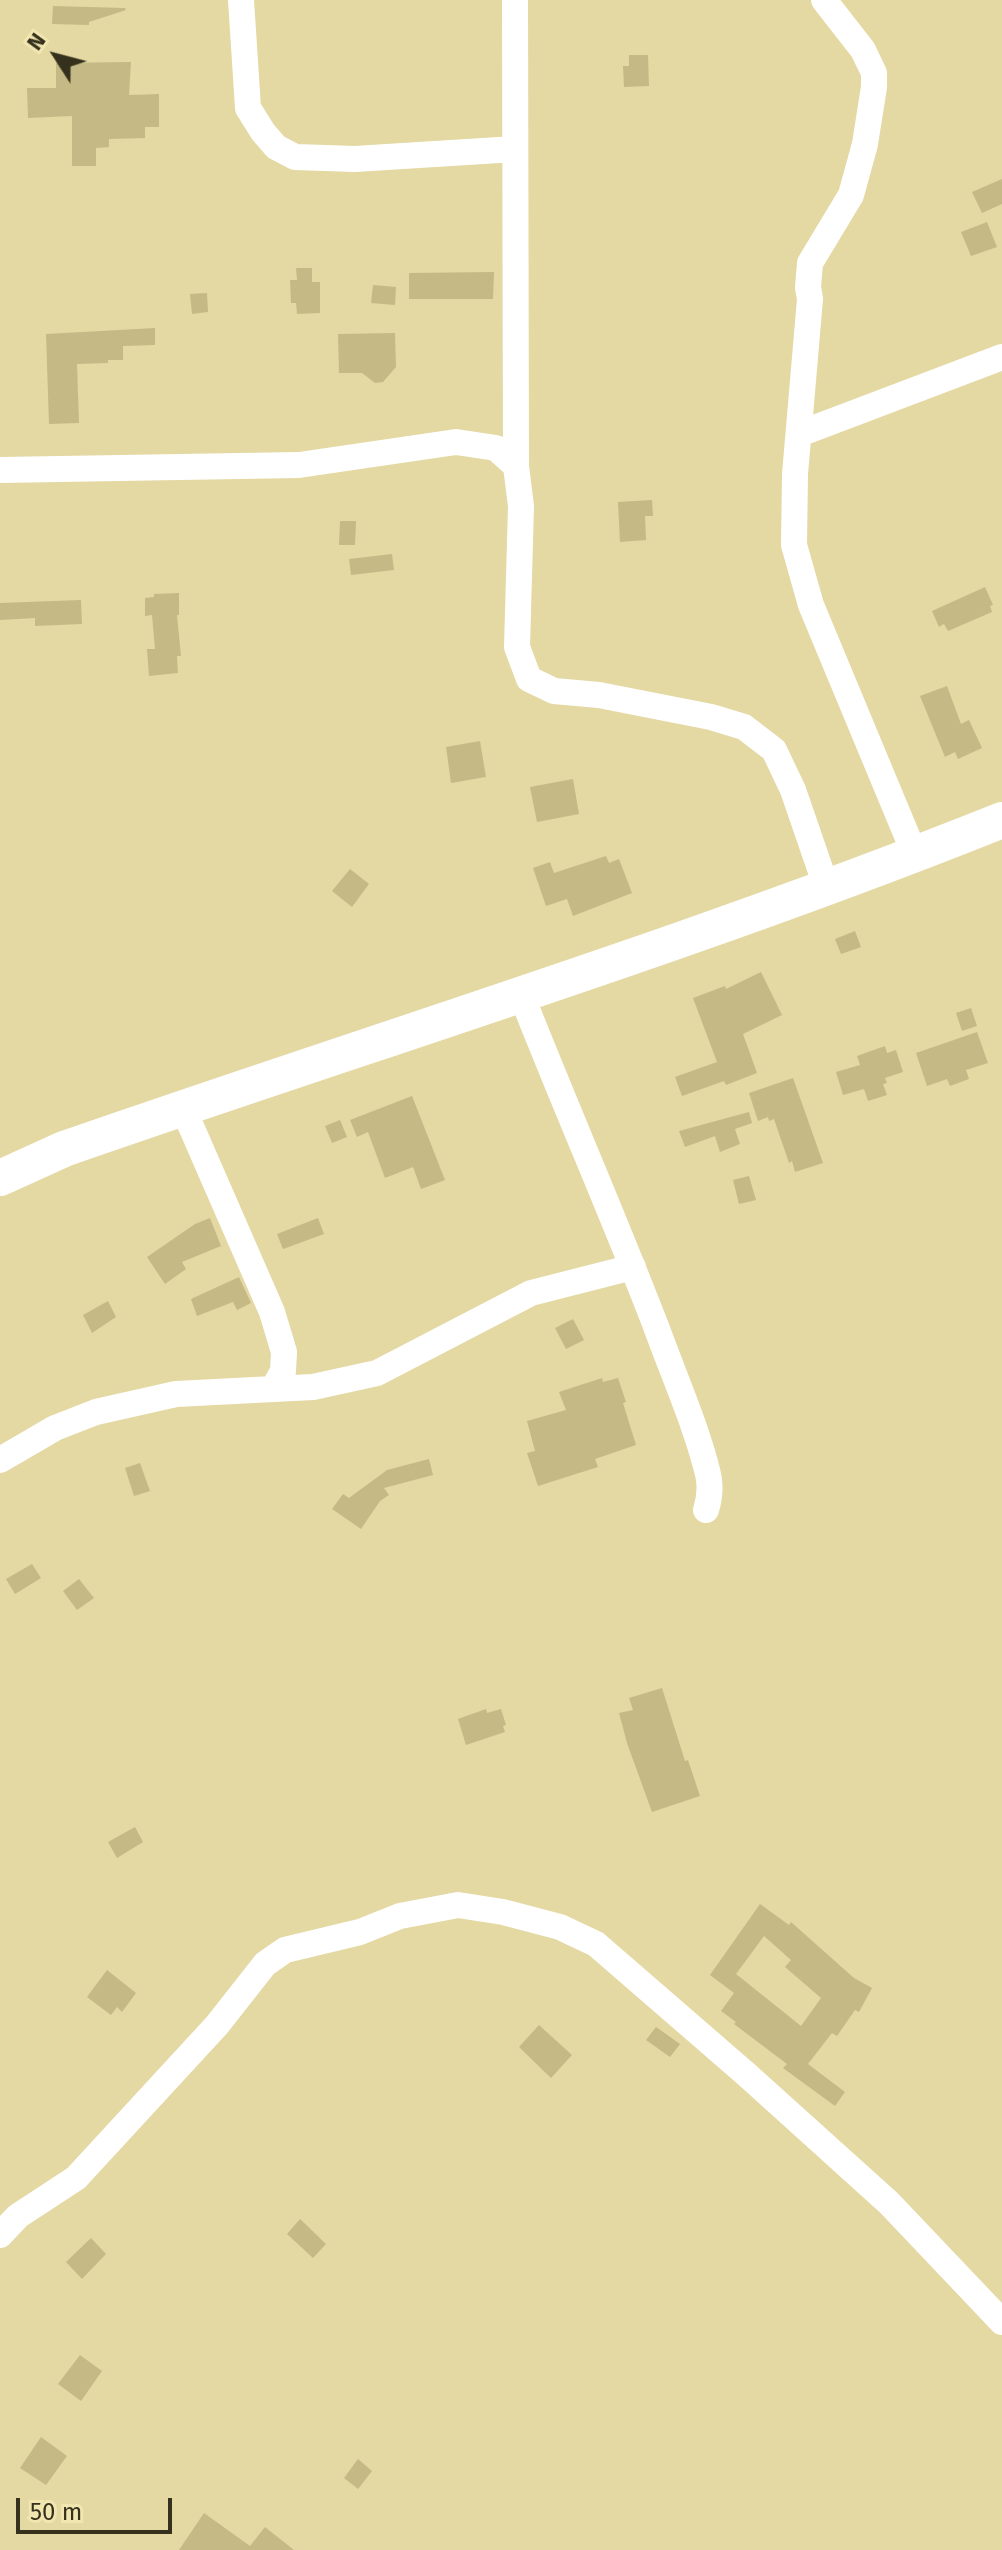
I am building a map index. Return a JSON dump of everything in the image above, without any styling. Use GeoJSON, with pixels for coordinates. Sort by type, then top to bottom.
{"type":"FeatureCollection","features":[{"type":"Feature","properties":{"kind":"street"},"geometry":{"type":"LineString","coordinates":[[241,0],[248,108],[276,147],[295,157],[355,159],[515,149]]}},
{"type":"Feature","properties":{"kind":"street"},"geometry":{"type":"LineString","coordinates":[[515,0],[516,466],[521,506],[517,647],[529,679],[554,691],[599,695],[711,717],[744,727],[774,750],[793,790],[826,886]]}},
{"type":"Feature","properties":{"kind":"street"},"geometry":{"type":"LineString","coordinates":[[824,0],[863,50],[874,73],[874,87],[865,144],[851,195],[810,263],[794,545],[811,605],[915,855]]}},
{"type":"Feature","properties":{"kind":"street"},"geometry":{"type":"LineString","coordinates":[[799,434],[1002,357]]}},
{"type":"Feature","properties":{"kind":"street"},"geometry":{"type":"LineString","coordinates":[[0,470],[299,465],[456,442],[496,448],[516,466]]}},
{"type":"Feature","properties":{"kind":"street"},"geometry":{"type":"LineString","coordinates":[[0,1178],[64,1149],[521,994],[915,855],[1002,820]]}},
{"type":"Feature","properties":{"kind":"street"},"geometry":{"type":"LineString","coordinates":[[521,994],[633,1267],[708,1474],[711,1493],[706,1510]]}},
{"type":"Feature","properties":{"kind":"street"},"geometry":{"type":"LineString","coordinates":[[183,1108],[272,1312],[284,1352],[283,1371],[273,1389]]}},
{"type":"Feature","properties":{"kind":"street"},"geometry":{"type":"LineString","coordinates":[[0,1460],[55,1428],[96,1412],[176,1394],[329,1384],[377,1373],[531,1293],[633,1267]]}},
{"type":"Feature","properties":{"kind":"street"},"geometry":{"type":"LineString","coordinates":[[0,2235],[9,2210],[76,2178],[217,2025],[265,1964],[285,1950],[360,1932],[400,1916],[458,1905],[503,1912],[560,1927],[596,1944],[889,2203],[1002,2322]]}},
{"type":"Feature","properties":{"kind":"building"},"geometry":{"type":"Polygon","coordinates":[[[53,6],[126,10],[89,22],[89,25],[52,24],[53,6]]]}},
{"type":"Feature","properties":{"kind":"building"},"geometry":{"type":"Polygon","coordinates":[[[629,55],[648,55],[649,86],[624,87],[623,66],[629,66],[629,55]]]}},
{"type":"Feature","properties":{"kind":"building"},"geometry":{"type":"Polygon","coordinates":[[[131,62],[129,95],[159,94],[159,127],[145,127],[145,138],[109,139],[109,147],[96,148],[96,166],[72,166],[72,116],[28,118],[27,88],[56,88],[56,63],[131,62]]]}},
{"type":"Feature","properties":{"kind":"building"},"geometry":{"type":"Polygon","coordinates":[[[1002,179],[1002,204],[982,213],[972,192],[1002,179]]]}},
{"type":"Feature","properties":{"kind":"building"},"geometry":{"type":"Polygon","coordinates":[[[987,222],[997,247],[971,256],[961,232],[987,222]]]}},
{"type":"Feature","properties":{"kind":"building"},"geometry":{"type":"Polygon","coordinates":[[[296,268],[312,268],[312,282],[320,282],[320,313],[297,314],[296,303],[291,303],[290,280],[297,280],[296,268]]]}},
{"type":"Feature","properties":{"kind":"building"},"geometry":{"type":"Polygon","coordinates":[[[494,272],[493,299],[409,299],[409,273],[494,272]]]}},
{"type":"Feature","properties":{"kind":"building"},"geometry":{"type":"Polygon","coordinates":[[[373,285],[396,287],[395,305],[371,303],[373,285]]]}},
{"type":"Feature","properties":{"kind":"building"},"geometry":{"type":"Polygon","coordinates":[[[207,293],[208,312],[192,314],[190,294],[207,293]]]}},
{"type":"Feature","properties":{"kind":"building"},"geometry":{"type":"Polygon","coordinates":[[[155,328],[155,345],[123,346],[123,360],[77,364],[79,423],[49,424],[46,334],[155,328]]]}},
{"type":"Feature","properties":{"kind":"building"},"geometry":{"type":"Polygon","coordinates":[[[395,333],[396,367],[383,382],[375,383],[362,373],[339,373],[338,334],[395,333]]]}},
{"type":"Feature","properties":{"kind":"building"},"geometry":{"type":"Polygon","coordinates":[[[652,500],[653,516],[645,516],[646,540],[620,542],[618,502],[652,500]]]}},
{"type":"Feature","properties":{"kind":"building"},"geometry":{"type":"Polygon","coordinates":[[[340,521],[356,521],[355,545],[339,545],[340,521]]]}},
{"type":"Feature","properties":{"kind":"building"},"geometry":{"type":"Polygon","coordinates":[[[392,554],[394,570],[351,575],[349,559],[392,554]]]}},
{"type":"Feature","properties":{"kind":"building"},"geometry":{"type":"Polygon","coordinates":[[[985,587],[993,605],[990,606],[992,612],[948,631],[944,624],[939,627],[932,611],[985,587]]]}},
{"type":"Feature","properties":{"kind":"building"},"geometry":{"type":"Polygon","coordinates":[[[179,593],[177,615],[181,656],[177,656],[178,673],[149,676],[147,649],[155,649],[152,615],[145,616],[145,598],[154,597],[154,594],[179,593]]]}},
{"type":"Feature","properties":{"kind":"building"},"geometry":{"type":"Polygon","coordinates":[[[81,600],[82,624],[35,626],[35,618],[0,620],[0,603],[81,600]]]}},
{"type":"Feature","properties":{"kind":"building"},"geometry":{"type":"Polygon","coordinates":[[[947,686],[961,724],[969,720],[982,748],[958,759],[955,752],[945,757],[920,696],[947,686]]]}},
{"type":"Feature","properties":{"kind":"building"},"geometry":{"type":"Polygon","coordinates":[[[480,741],[486,777],[451,783],[446,747],[480,741]]]}},
{"type":"Feature","properties":{"kind":"building"},"geometry":{"type":"Polygon","coordinates":[[[573,779],[579,814],[537,822],[530,787],[573,779]]]}},
{"type":"Feature","properties":{"kind":"building"},"geometry":{"type":"Polygon","coordinates":[[[606,856],[609,863],[619,859],[632,893],[573,916],[567,899],[546,906],[533,868],[550,862],[554,873],[606,856]]]}},
{"type":"Feature","properties":{"kind":"building"},"geometry":{"type":"Polygon","coordinates":[[[350,869],[369,884],[352,907],[332,891],[350,869]]]}},
{"type":"Feature","properties":{"kind":"building"},"geometry":{"type":"Polygon","coordinates":[[[855,931],[861,947],[841,954],[835,939],[855,931]]]}},
{"type":"Feature","properties":{"kind":"building"},"geometry":{"type":"Polygon","coordinates":[[[761,972],[782,1015],[743,1034],[757,1073],[682,1096],[675,1077],[717,1062],[693,998],[725,986],[726,989],[761,972]]]}},
{"type":"Feature","properties":{"kind":"building"},"geometry":{"type":"Polygon","coordinates":[[[971,1008],[977,1026],[962,1031],[956,1013],[971,1008]]]}},
{"type":"Feature","properties":{"kind":"building"},"geometry":{"type":"Polygon","coordinates":[[[977,1032],[988,1063],[966,1070],[969,1079],[950,1086],[947,1079],[927,1086],[916,1053],[977,1032]]]}},
{"type":"Feature","properties":{"kind":"building"},"geometry":{"type":"Polygon","coordinates":[[[885,1046],[887,1053],[896,1050],[903,1072],[885,1078],[887,1083],[883,1084],[887,1095],[868,1101],[864,1089],[843,1095],[836,1072],[860,1065],[857,1056],[885,1046]]]}},
{"type":"Feature","properties":{"kind":"building"},"geometry":{"type":"Polygon","coordinates":[[[793,1078],[823,1163],[795,1172],[774,1119],[769,1121],[768,1117],[758,1121],[749,1093],[793,1078]]]}},
{"type":"Feature","properties":{"kind":"building"},"geometry":{"type":"Polygon","coordinates":[[[412,1096],[445,1180],[421,1189],[413,1167],[385,1178],[368,1132],[357,1137],[350,1120],[412,1096]]]}},
{"type":"Feature","properties":{"kind":"building"},"geometry":{"type":"Polygon","coordinates":[[[749,1112],[752,1123],[735,1129],[740,1144],[720,1152],[715,1136],[685,1147],[679,1131],[749,1112]]]}},
{"type":"Feature","properties":{"kind":"building"},"geometry":{"type":"Polygon","coordinates":[[[340,1120],[347,1137],[332,1143],[325,1126],[340,1120]]]}},
{"type":"Feature","properties":{"kind":"building"},"geometry":{"type":"Polygon","coordinates":[[[749,1176],[756,1200],[739,1204],[733,1180],[749,1176]]]}},
{"type":"Feature","properties":{"kind":"building"},"geometry":{"type":"Polygon","coordinates":[[[210,1218],[221,1246],[182,1262],[186,1269],[165,1284],[147,1257],[195,1224],[210,1218]]]}},
{"type":"Feature","properties":{"kind":"building"},"geometry":{"type":"Polygon","coordinates":[[[318,1218],[324,1234],[283,1249],[277,1234],[318,1218]]]}},
{"type":"Feature","properties":{"kind":"building"},"geometry":{"type":"Polygon","coordinates":[[[239,1277],[251,1303],[237,1310],[233,1302],[197,1316],[191,1299],[239,1277]]]}},
{"type":"Feature","properties":{"kind":"building"},"geometry":{"type":"Polygon","coordinates":[[[108,1301],[116,1317],[92,1333],[83,1315],[108,1301]]]}},
{"type":"Feature","properties":{"kind":"building"},"geometry":{"type":"Polygon","coordinates":[[[573,1319],[584,1340],[566,1349],[555,1328],[573,1319]]]}},
{"type":"Feature","properties":{"kind":"building"},"geometry":{"type":"Polygon","coordinates":[[[602,1378],[603,1382],[618,1378],[636,1445],[595,1459],[598,1467],[538,1486],[527,1453],[535,1451],[527,1421],[566,1410],[559,1392],[602,1378]]]}},
{"type":"Feature","properties":{"kind":"building"},"geometry":{"type":"Polygon","coordinates":[[[429,1459],[433,1475],[384,1488],[389,1495],[380,1501],[361,1529],[332,1509],[343,1494],[349,1498],[387,1470],[429,1459]]]}},
{"type":"Feature","properties":{"kind":"building"},"geometry":{"type":"Polygon","coordinates":[[[140,1463],[150,1491],[134,1496],[125,1468],[140,1463]]]}},
{"type":"Feature","properties":{"kind":"building"},"geometry":{"type":"Polygon","coordinates":[[[32,1564],[41,1578],[15,1594],[6,1579],[32,1564]]]}},
{"type":"Feature","properties":{"kind":"building"},"geometry":{"type":"Polygon","coordinates":[[[79,1579],[94,1598],[77,1610],[63,1591],[79,1579]]]}},
{"type":"Feature","properties":{"kind":"building"},"geometry":{"type":"Polygon","coordinates":[[[662,1688],[685,1761],[688,1760],[700,1796],[652,1812],[619,1713],[633,1710],[629,1698],[662,1688]]]}},
{"type":"Feature","properties":{"kind":"building"},"geometry":{"type":"Polygon","coordinates":[[[486,1709],[487,1713],[501,1709],[505,1732],[466,1745],[458,1719],[486,1709]]]}},
{"type":"Feature","properties":{"kind":"building"},"geometry":{"type":"Polygon","coordinates":[[[135,1827],[143,1842],[117,1858],[108,1842],[135,1827]]]}},
{"type":"Feature","properties":{"kind":"building"},"geometry":{"type":"Polygon","coordinates":[[[760,1904],[789,1925],[791,1922],[854,1978],[872,1988],[859,2012],[855,2010],[837,2036],[832,2033],[808,2064],[845,2092],[835,2106],[783,2068],[787,2064],[721,2011],[734,1993],[710,1975],[760,1904]],[[764,1936],[736,1974],[801,2026],[821,1998],[785,1967],[791,1960],[764,1936]]]}},
{"type":"Feature","properties":{"kind":"building"},"geometry":{"type":"Polygon","coordinates":[[[107,1970],[136,1993],[122,2012],[117,2007],[111,2015],[87,1997],[107,1970]]]}},
{"type":"Feature","properties":{"kind":"building"},"geometry":{"type":"Polygon","coordinates":[[[539,2025],[572,2055],[551,2078],[519,2047],[539,2025]]]}},
{"type":"Feature","properties":{"kind":"building"},"geometry":{"type":"Polygon","coordinates":[[[656,2027],[680,2044],[670,2057],[646,2040],[656,2027]]]}},
{"type":"Feature","properties":{"kind":"building"},"geometry":{"type":"Polygon","coordinates":[[[300,2219],[326,2244],[313,2258],[287,2234],[300,2219]]]}},
{"type":"Feature","properties":{"kind":"building"},"geometry":{"type":"Polygon","coordinates":[[[91,2238],[106,2254],[82,2279],[66,2262],[91,2238]]]}},
{"type":"Feature","properties":{"kind":"building"},"geometry":{"type":"Polygon","coordinates":[[[80,2355],[102,2371],[81,2401],[58,2384],[80,2355]]]}},
{"type":"Feature","properties":{"kind":"building"},"geometry":{"type":"Polygon","coordinates":[[[41,2437],[67,2456],[46,2485],[20,2468],[41,2437]]]}},
{"type":"Feature","properties":{"kind":"building"},"geometry":{"type":"Polygon","coordinates":[[[358,2459],[372,2471],[358,2489],[344,2478],[358,2459]]]}},
{"type":"Feature","properties":{"kind":"building"},"geometry":{"type":"Polygon","coordinates":[[[204,2513],[250,2546],[265,2527],[294,2550],[179,2550],[204,2513]]]}}]}
